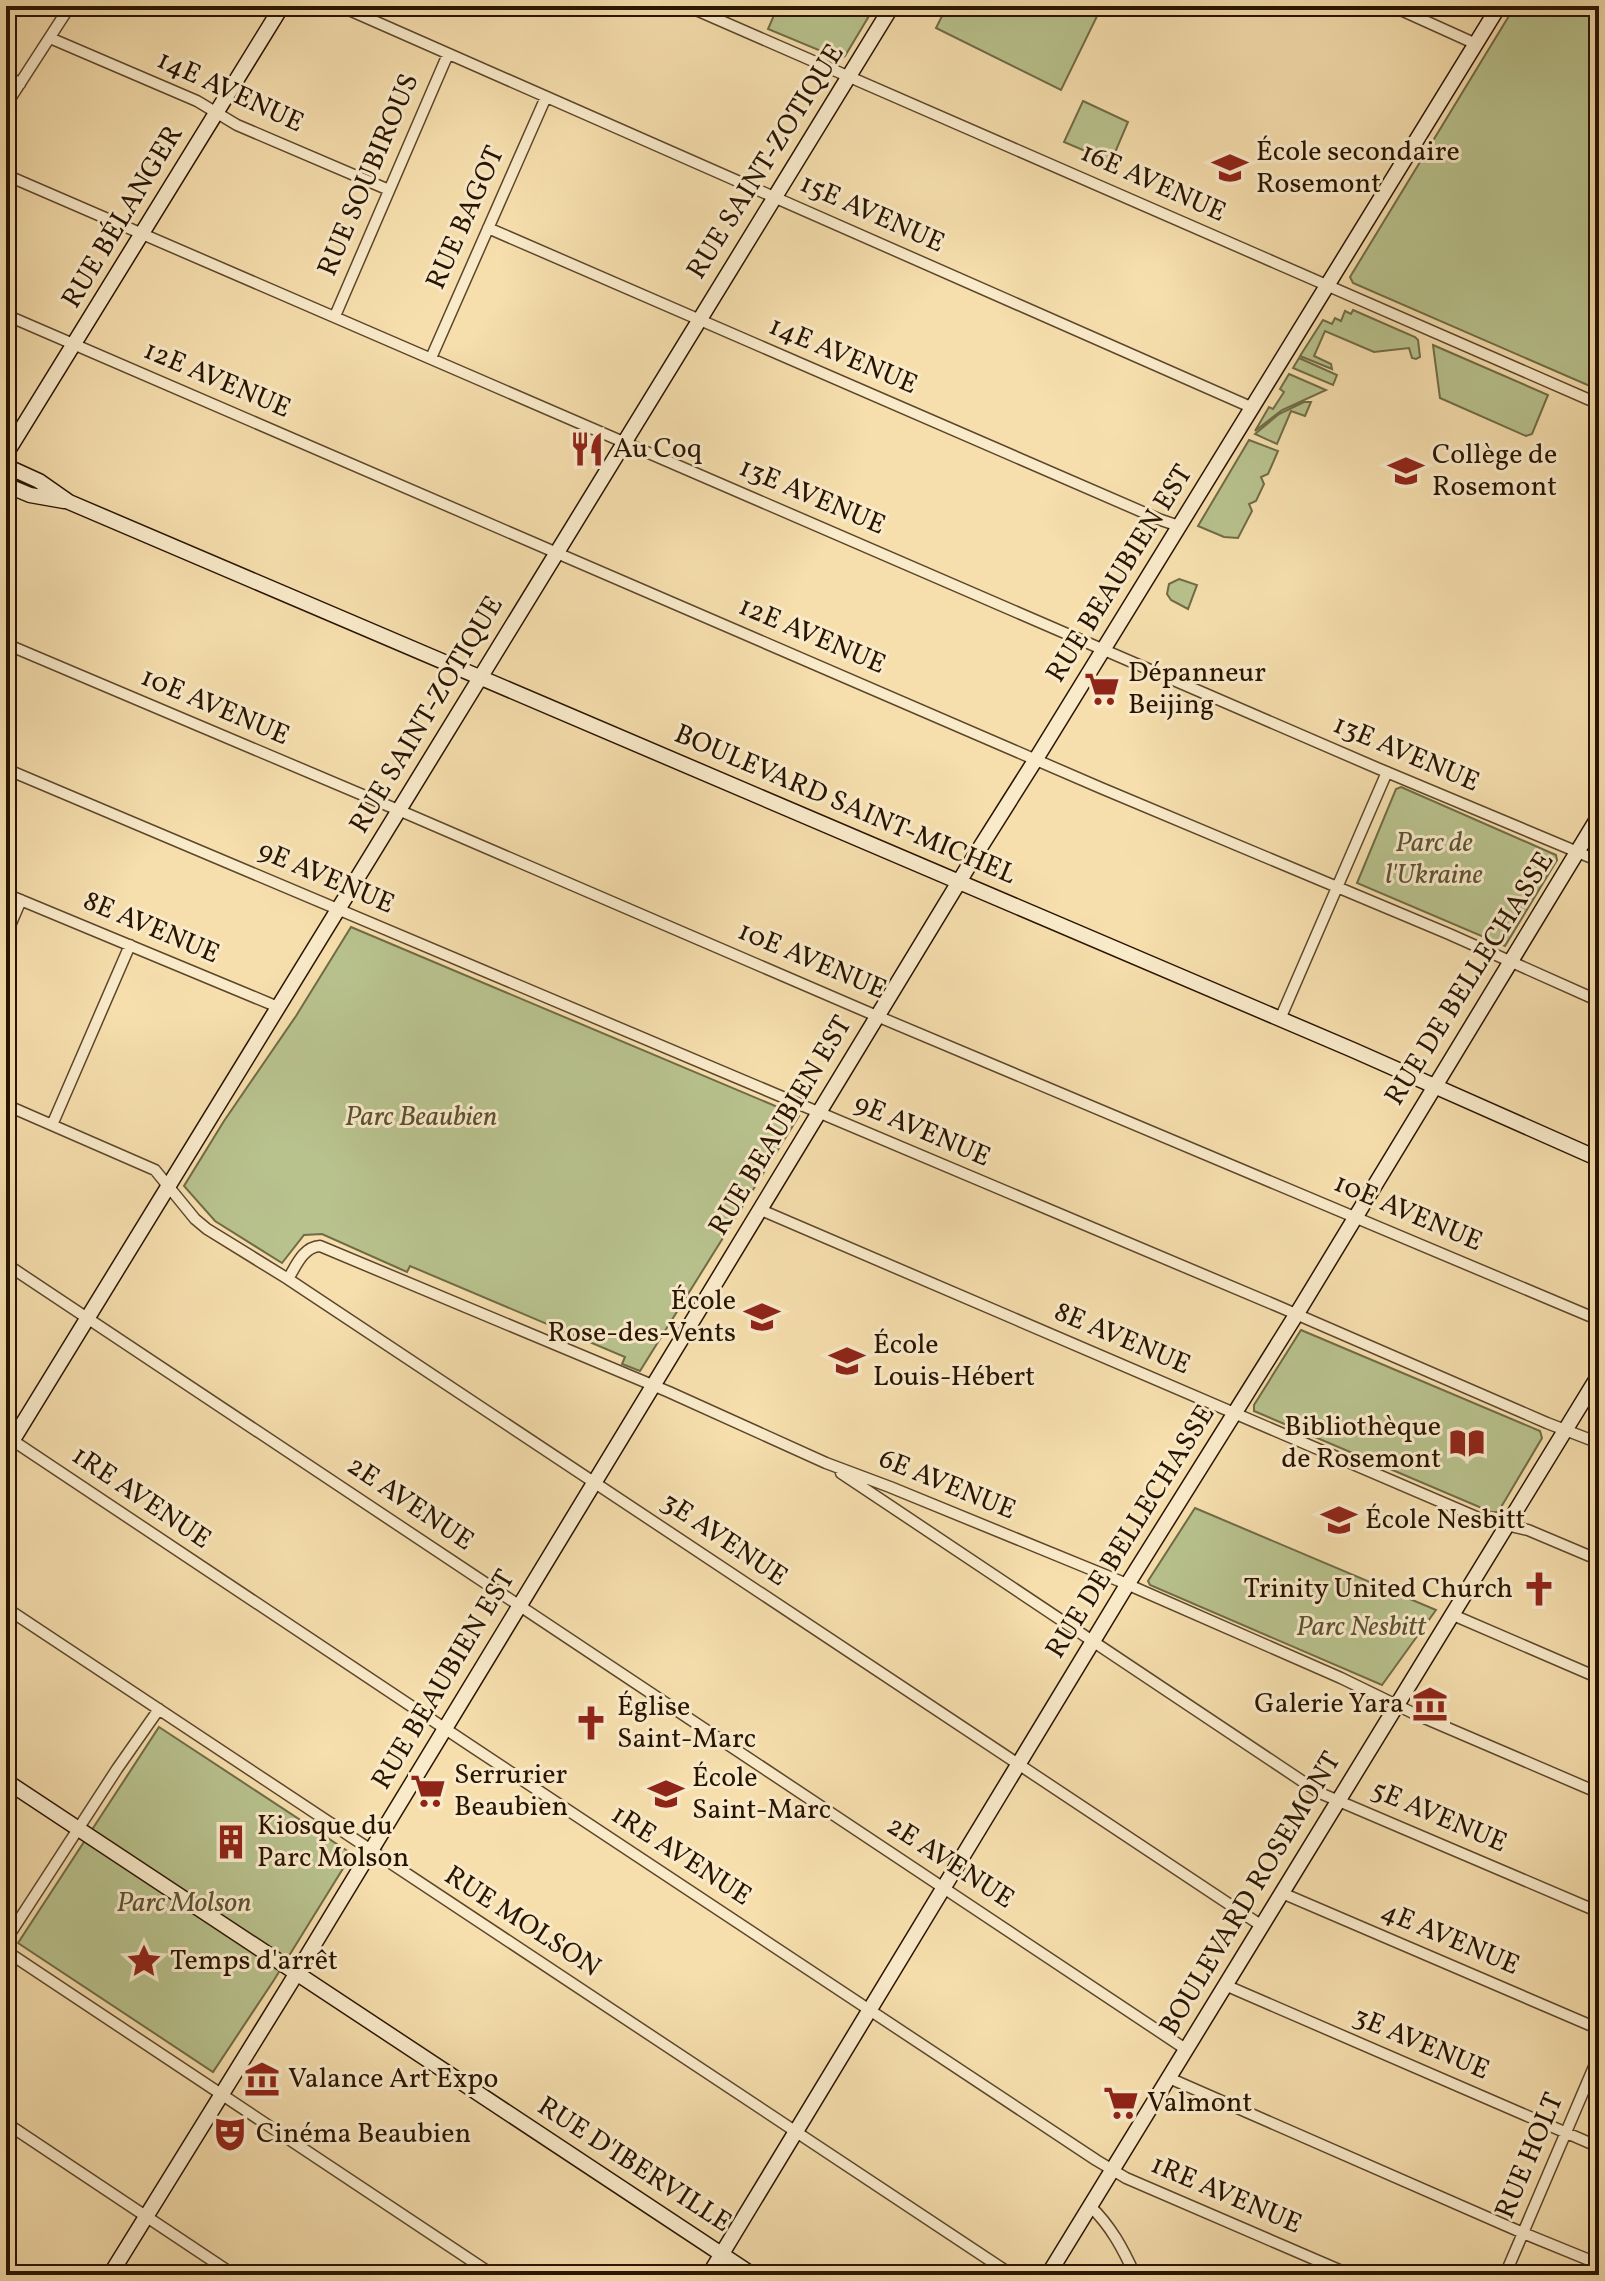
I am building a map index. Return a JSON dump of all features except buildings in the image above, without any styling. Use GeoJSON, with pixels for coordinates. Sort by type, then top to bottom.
{"type":"FeatureCollection","features":[{"type":"Feature","properties":{"kind":"street"},"geometry":{"type":"LineString","coordinates":[[6,105],[70,6]]}},
{"type":"Feature","properties":{"kind":"street","name":"RUE BÉLANGER"},"geometry":{"type":"LineString","coordinates":[[6,454],[282,6]]}},
{"type":"Feature","properties":{"kind":"street","name":"15E AVENUE"},"geometry":{"type":"LineString","coordinates":[[340,6],[1253,408]]}},
{"type":"Feature","properties":{"kind":"street","name":"16E AVENUE"},"geometry":{"type":"LineString","coordinates":[[687,6],[1599,404]]}},
{"type":"Feature","properties":{"kind":"street","name":"RUE SAINT-ZOTIQUE"},"geometry":{"type":"LineString","coordinates":[[8,1442],[88,1318],[892,6]]}},
{"type":"Feature","properties":{"kind":"street"},"geometry":{"type":"LineString","coordinates":[[1392,6],[1476,44]]}},
{"type":"Feature","properties":{"kind":"street","name":"RUE BEAUBIEN EST"},"geometry":{"type":"LineString","coordinates":[[110,2275],[959,882],[1499,6]]}},
{"type":"Feature","properties":{"kind":"street","name":"14E AVENUE"},"geometry":{"type":"LineString","coordinates":[[50,38],[197,101],[216,114],[389,190]]}},
{"type":"Feature","properties":{"kind":"street","name":"RUE SOUBIROUS"},"geometry":{"type":"LineString","coordinates":[[335,316],[448,54]]}},
{"type":"Feature","properties":{"kind":"street"},"geometry":{"type":"LineString","coordinates":[[6,75],[20,84]]}},
{"type":"Feature","properties":{"kind":"street","name":"RUE BAGOT"},"geometry":{"type":"LineString","coordinates":[[431,358],[546,97]]}},
{"type":"Feature","properties":{"kind":"street","name":"13E AVENUE"},"geometry":{"type":"LineString","coordinates":[[6,175],[1599,861]]}},
{"type":"Feature","properties":{"kind":"street","name":"14E AVENUE"},"geometry":{"type":"LineString","coordinates":[[488,228],[1179,526]]}},
{"type":"Feature","properties":{"kind":"street","name":"12E AVENUE"},"geometry":{"type":"LineString","coordinates":[[6,315],[1599,1001]]}},
{"type":"Feature","properties":{"kind":"street","name":"BOULEVARD SAINT-MICHEL"},"geometry":{"type":"LineString","coordinates":[[6,466],[39,481],[69,502],[1280,1019],[1599,1159]]}},
{"type":"Feature","properties":{"kind":"street","name":"BOULEVARD SAINT-MICHEL"},"geometry":{"type":"LineString","coordinates":[[6,485],[30,495],[69,502]]}},
{"type":"Feature","properties":{"kind":"street","name":"10E AVENUE"},"geometry":{"type":"LineString","coordinates":[[6,644],[1599,1320]]}},
{"type":"Feature","properties":{"kind":"street","name":"9E AVENUE"},"geometry":{"type":"LineString","coordinates":[[6,769],[1599,1443]]}},
{"type":"Feature","properties":{"kind":"street"},"geometry":{"type":"LineString","coordinates":[[1280,1019],[1387,772]]}},
{"type":"Feature","properties":{"kind":"street","name":"RUE DE BELLECHASSE"},"geometry":{"type":"LineString","coordinates":[[709,2275],[1127,1585],[1296,1315],[1599,816]]}},
{"type":"Feature","properties":{"kind":"street","name":"8E AVENUE"},"geometry":{"type":"LineString","coordinates":[[6,894],[278,1007]]}},
{"type":"Feature","properties":{"kind":"street"},"geometry":{"type":"LineString","coordinates":[[6,935],[21,900]]}},
{"type":"Feature","properties":{"kind":"street"},"geometry":{"type":"LineString","coordinates":[[52,1125],[130,945]]}},
{"type":"Feature","properties":{"kind":"street"},"geometry":{"type":"LineString","coordinates":[[6,1105],[155,1170],[169,1185]]}},
{"type":"Feature","properties":{"kind":"street","name":"3E AVENUE"},"geometry":{"type":"LineString","coordinates":[[169,1185],[195,1219],[207,1229],[288,1279],[1262,1926]]}},
{"type":"Feature","properties":{"kind":"street","name":"8E AVENUE"},"geometry":{"type":"LineString","coordinates":[[761,1210],[1481,1519],[1528,1530],[1599,1560]]}},
{"type":"Feature","properties":{"kind":"street","name":"6E AVENUE"},"geometry":{"type":"LineString","coordinates":[[288,1279],[306,1251],[320,1246],[654,1386],[826,1463],[1127,1585],[1599,1793]]}},
{"type":"Feature","properties":{"kind":"street","name":"2E AVENUE"},"geometry":{"type":"LineString","coordinates":[[6,1264],[1187,2050]]}},
{"type":"Feature","properties":{"kind":"street","name":"BOULEVARD ROSEMONT"},"geometry":{"type":"LineString","coordinates":[[1048,2275],[1599,1375]]}},
{"type":"Feature","properties":{"kind":"street","name":"1RE AVENUE"},"geometry":{"type":"LineString","coordinates":[[8,1442],[1112,2170],[1351,2275]]}},
{"type":"Feature","properties":{"kind":"street","name":"5E AVENUE"},"geometry":{"type":"LineString","coordinates":[[826,1463],[1320,1793],[1599,1912]]}},
{"type":"Feature","properties":{"kind":"street","name":"RUE MOLSON"},"geometry":{"type":"LineString","coordinates":[[6,1608],[1012,2275]]}},
{"type":"Feature","properties":{"kind":"street"},"geometry":{"type":"LineString","coordinates":[[1453,1615],[1599,1678]]}},
{"type":"Feature","properties":{"kind":"street"},"geometry":{"type":"LineString","coordinates":[[6,1940],[159,1709]]}},
{"type":"Feature","properties":{"kind":"street","name":"RUE D'IBERVILLE"},"geometry":{"type":"LineString","coordinates":[[6,1781],[753,2275]]}},
{"type":"Feature","properties":{"kind":"street","name":"4E AVENUE"},"geometry":{"type":"LineString","coordinates":[[1282,1893],[1599,2029]]}},
{"type":"Feature","properties":{"kind":"street"},"geometry":{"type":"LineString","coordinates":[[6,1951],[493,2275]]}},
{"type":"Feature","properties":{"kind":"street","name":"3E AVENUE"},"geometry":{"type":"LineString","coordinates":[[1225,1985],[1599,2147]]}},
{"type":"Feature","properties":{"kind":"street","name":"RUE HOLT"},"geometry":{"type":"LineString","coordinates":[[1505,2275],[1599,2055]]}},
{"type":"Feature","properties":{"kind":"street"},"geometry":{"type":"LineString","coordinates":[[1169,2078],[1599,2264]]}},
{"type":"Feature","properties":{"kind":"street"},"geometry":{"type":"LineString","coordinates":[[6,2123],[234,2275]]}},
{"type":"Feature","properties":{"kind":"street"},"geometry":{"type":"LineString","coordinates":[[1090,2206],[1106,2222],[1135,2275]]}},
{"type":"Feature","properties":{"kind":"green space"},"geometry":{"type":"Polygon","coordinates":[[[778,6],[875,6],[845,56],[840,59],[768,29],[778,6]]]}},
{"type":"Feature","properties":{"kind":"green space"},"geometry":{"type":"Polygon","coordinates":[[[947,6],[1102,6],[1061,90],[936,28],[947,6]]]}},
{"type":"Feature","properties":{"kind":"green space"},"geometry":{"type":"Polygon","coordinates":[[[1515,6],[1599,6],[1599,390],[1353,283],[1350,277],[1515,6]]]}},
{"type":"Feature","properties":{"kind":"green space"},"geometry":{"type":"Polygon","coordinates":[[[1083,101],[1128,122],[1111,162],[1064,142],[1083,101]]]}},
{"type":"Feature","properties":{"kind":"green space"},"geometry":{"type":"Polygon","coordinates":[[[1353,310],[1415,337],[1420,357],[1412,358],[1409,348],[1374,352],[1325,331],[1314,356],[1331,364],[1332,369],[1300,356],[1323,320],[1332,324],[1335,318],[1341,321],[1345,311],[1351,314],[1353,310]]]}},
{"type":"Feature","properties":{"kind":"green space"},"geometry":{"type":"Polygon","coordinates":[[[1433,345],[1548,395],[1532,434],[1526,436],[1440,398],[1433,345]]]}},
{"type":"Feature","properties":{"kind":"green space"},"geometry":{"type":"Polygon","coordinates":[[[1299,358],[1337,375],[1333,385],[1293,368],[1299,358]]]}},
{"type":"Feature","properties":{"kind":"green space"},"geometry":{"type":"Polygon","coordinates":[[[1289,374],[1326,390],[1282,410],[1255,431],[1269,407],[1273,409],[1284,392],[1280,389],[1289,374]]]}},
{"type":"Feature","properties":{"kind":"green space"},"geometry":{"type":"Polygon","coordinates":[[[1304,402],[1311,402],[1305,416],[1291,411],[1277,444],[1255,434],[1279,414],[1304,402]]]}},
{"type":"Feature","properties":{"kind":"green space"},"geometry":{"type":"Polygon","coordinates":[[[1249,440],[1278,451],[1268,474],[1261,477],[1264,484],[1256,501],[1249,504],[1252,511],[1238,538],[1224,537],[1198,526],[1249,440]]]}},
{"type":"Feature","properties":{"kind":"green space"},"geometry":{"type":"Polygon","coordinates":[[[1179,579],[1197,585],[1188,609],[1171,600],[1167,594],[1169,584],[1179,579]]]}},
{"type":"Feature","properties":{"kind":"green space","name":"Parc de l'Ukraine"},"geometry":{"type":"Polygon","coordinates":[[[1401,787],[1556,855],[1557,860],[1505,946],[1357,883],[1396,789],[1401,787]]]}},
{"type":"Feature","properties":{"kind":"green space","name":"Parc Beaubien"},"geometry":{"type":"Polygon","coordinates":[[[351,927],[799,1116],[640,1371],[622,1364],[625,1357],[410,1266],[407,1272],[322,1234],[304,1235],[282,1263],[215,1221],[184,1186],[351,927]]]}},
{"type":"Feature","properties":{"kind":"green space"},"geometry":{"type":"Polygon","coordinates":[[[1301,1330],[1540,1431],[1542,1438],[1500,1509],[1491,1512],[1254,1411],[1254,1405],[1301,1330]]]}},
{"type":"Feature","properties":{"kind":"green space","name":"Parc Nesbitt"},"geometry":{"type":"Polygon","coordinates":[[[1195,1508],[1436,1610],[1382,1685],[1150,1585],[1148,1581],[1195,1508]]]}},
{"type":"Feature","properties":{"kind":"green space","name":"Parc Molson"},"geometry":{"type":"Polygon","coordinates":[[[159,1727],[352,1854],[213,2072],[18,1943],[159,1727]]]}},
{"type":"Feature","properties":{"kind":"place","name":"École secondaire Rosemont"},"geometry":{"type":"Point","coordinates":[1230,168]}},
{"type":"Feature","properties":{"kind":"place","name":"Au Coq"},"geometry":{"type":"Point","coordinates":[587,449]}},
{"type":"Feature","properties":{"kind":"place","name":"Collège de Rosemont"},"geometry":{"type":"Point","coordinates":[1406,471]}},
{"type":"Feature","properties":{"kind":"place","name":"Dépanneur Beijing"},"geometry":{"type":"Point","coordinates":[1102,689]}},
{"type":"Feature","properties":{"kind":"place","name":"École Rose-des-Vents"},"geometry":{"type":"Point","coordinates":[762,1317]}},
{"type":"Feature","properties":{"kind":"place","name":"École Louis-Hébert"},"geometry":{"type":"Point","coordinates":[847,1361]}},
{"type":"Feature","properties":{"kind":"place","name":"Bibliothèque de Rosemont"},"geometry":{"type":"Point","coordinates":[1467,1443]}},
{"type":"Feature","properties":{"kind":"place","name":"École Nesbitt"},"geometry":{"type":"Point","coordinates":[1339,1520]}},
{"type":"Feature","properties":{"kind":"place","name":"Trinity United Church"},"geometry":{"type":"Point","coordinates":[1539,1589]}},
{"type":"Feature","properties":{"kind":"place","name":"Galerie Yara"},"geometry":{"type":"Point","coordinates":[1430,1704]}},
{"type":"Feature","properties":{"kind":"place","name":"Église Saint-Marc"},"geometry":{"type":"Point","coordinates":[591,1723]}},
{"type":"Feature","properties":{"kind":"place","name":"Serrurier Beaubien"},"geometry":{"type":"Point","coordinates":[428,1791]}},
{"type":"Feature","properties":{"kind":"place","name":"École Saint-Marc"},"geometry":{"type":"Point","coordinates":[666,1794]}},
{"type":"Feature","properties":{"kind":"place","name":"Kiosque du Parc Molson"},"geometry":{"type":"Point","coordinates":[231,1842]}},
{"type":"Feature","properties":{"kind":"place","name":"Temps d'arrêt"},"geometry":{"type":"Point","coordinates":[144,1961]}},
{"type":"Feature","properties":{"kind":"place","name":"Valance Art Expo"},"geometry":{"type":"Point","coordinates":[262,2079]}},
{"type":"Feature","properties":{"kind":"place","name":"Valmont"},"geometry":{"type":"Point","coordinates":[1121,2103]}},
{"type":"Feature","properties":{"kind":"place","name":"Cinéma Beaubien"},"geometry":{"type":"Point","coordinates":[230,2134]}}]}
